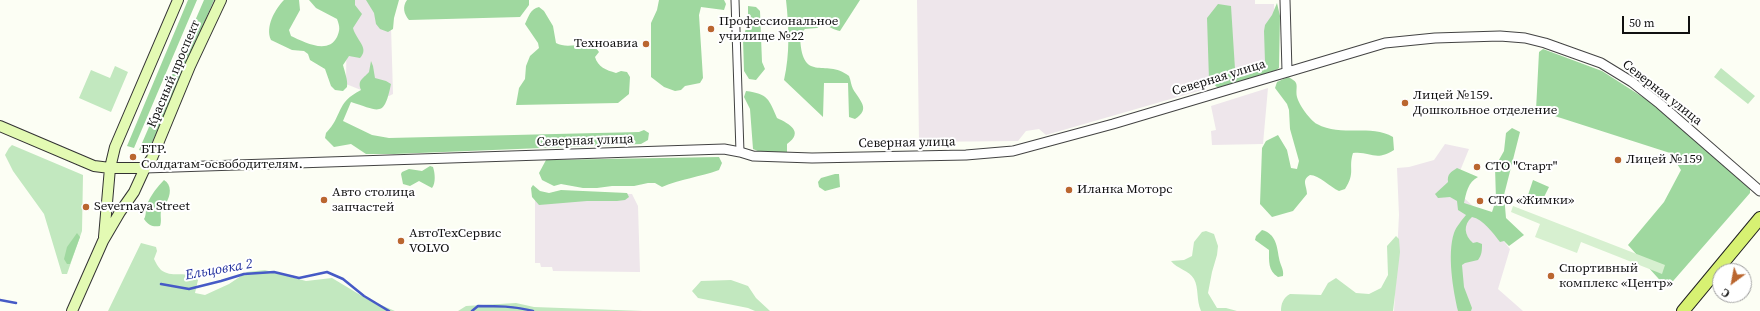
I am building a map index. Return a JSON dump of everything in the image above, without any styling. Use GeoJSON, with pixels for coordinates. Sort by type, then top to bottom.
{"type":"FeatureCollection","features":[{"type":"Feature","properties":{"kind":"main road","name":"Красный проспект"},"geometry":{"type":"LineString","coordinates":[[103,241],[110,168],[116,144],[178,0]]}},
{"type":"Feature","properties":{"kind":"main road","name":"Красный проспект"},"geometry":{"type":"LineString","coordinates":[[72,311],[103,241],[134,192],[145,168],[152,158],[190,66],[221,0]]}},
{"type":"Feature","properties":{"kind":"main road","name":"Северная улица"},"geometry":{"type":"LineString","coordinates":[[0,126],[94,166],[110,168],[145,168]]}},
{"type":"Feature","properties":{"kind":"main road"},"geometry":{"type":"LineString","coordinates":[[1683,311],[1760,218]]}},
{"type":"Feature","properties":{"kind":"street"},"geometry":{"type":"LineString","coordinates":[[735,0],[740,152]]}},
{"type":"Feature","properties":{"kind":"street"},"geometry":{"type":"LineString","coordinates":[[1286,0],[1287,71]]}},
{"type":"Feature","properties":{"kind":"street","name":"Северная улица"},"geometry":{"type":"LineString","coordinates":[[145,168],[724,149],[753,156],[812,158],[966,155],[1012,151],[1113,124],[1385,43],[1435,38],[1488,36],[1525,38],[1545,43],[1601,63],[1632,82],[1660,104],[1760,191]]}},
{"type":"Feature","properties":{"kind":"shaded area"},"geometry":{"type":"Polygon","coordinates":[[[347,0],[393,0],[391,26],[393,94],[389,96],[371,94],[346,84],[347,0]]]}},
{"type":"Feature","properties":{"kind":"shaded area"},"geometry":{"type":"Polygon","coordinates":[[[917,0],[1255,0],[1255,4],[1274,4],[1276,68],[1207,85],[1202,90],[1046,135],[1039,129],[1026,131],[1018,141],[919,142],[917,0]]]}},
{"type":"Feature","properties":{"kind":"shaded area"},"geometry":{"type":"Polygon","coordinates":[[[1268,88],[1263,144],[1212,145],[1211,131],[1216,130],[1211,106],[1268,88]]]}},
{"type":"Feature","properties":{"kind":"shaded area"},"geometry":{"type":"Polygon","coordinates":[[[1445,144],[1469,149],[1453,188],[1484,216],[1510,249],[1498,289],[1523,311],[1394,311],[1399,215],[1397,168],[1409,167],[1434,160],[1445,144]]]}},
{"type":"Feature","properties":{"kind":"shaded area"},"geometry":{"type":"Polygon","coordinates":[[[535,194],[632,194],[638,206],[640,272],[553,271],[552,267],[541,267],[540,263],[535,263],[535,194]]]}},
{"type":"Feature","properties":{"kind":"green space"},"geometry":{"type":"Polygon","coordinates":[[[188,0],[197,0],[134,148],[127,146],[188,0]]]}},
{"type":"Feature","properties":{"kind":"green space"},"geometry":{"type":"Polygon","coordinates":[[[204,0],[214,0],[148,152],[139,150],[204,0]]]}},
{"type":"Feature","properties":{"kind":"green space"},"geometry":{"type":"Polygon","coordinates":[[[284,0],[299,0],[300,10],[289,30],[291,36],[309,44],[322,46],[333,42],[337,37],[339,32],[339,24],[337,19],[316,8],[309,0],[355,0],[355,5],[362,14],[353,28],[364,51],[360,58],[349,56],[343,65],[347,87],[343,91],[335,90],[331,86],[325,69],[310,60],[308,54],[304,51],[292,50],[271,40],[269,35],[270,24],[274,13],[284,0]]]}},
{"type":"Feature","properties":{"kind":"green space"},"geometry":{"type":"Polygon","coordinates":[[[366,0],[399,0],[394,18],[393,29],[388,32],[380,29],[376,24],[374,13],[366,0]]]}},
{"type":"Feature","properties":{"kind":"green space"},"geometry":{"type":"Polygon","coordinates":[[[407,0],[529,0],[529,5],[520,17],[409,20],[404,10],[404,5],[407,0]]]}},
{"type":"Feature","properties":{"kind":"green space"},"geometry":{"type":"Polygon","coordinates":[[[659,0],[724,0],[726,4],[724,10],[701,7],[699,15],[703,78],[700,83],[685,86],[681,90],[675,91],[664,87],[651,77],[651,23],[657,10],[659,0]]]}},
{"type":"Feature","properties":{"kind":"green space"},"geometry":{"type":"Polygon","coordinates":[[[786,0],[860,0],[840,31],[822,25],[817,28],[805,29],[800,34],[801,50],[805,60],[810,65],[840,71],[849,76],[852,87],[863,105],[862,112],[855,119],[849,117],[848,83],[824,83],[823,117],[784,80],[788,40],[786,0]]]}},
{"type":"Feature","properties":{"kind":"green space"},"geometry":{"type":"Polygon","coordinates":[[[1277,3],[1280,16],[1279,68],[1271,74],[1218,88],[1209,80],[1207,18],[1218,4],[1231,6],[1235,69],[1261,69],[1265,62],[1265,25],[1272,15],[1277,3]]]}},
{"type":"Feature","properties":{"kind":"green space"},"geometry":{"type":"Polygon","coordinates":[[[748,6],[756,7],[760,11],[762,62],[765,69],[756,80],[749,79],[744,71],[743,39],[748,21],[748,6]]]}},
{"type":"Feature","properties":{"kind":"green space"},"geometry":{"type":"Polygon","coordinates":[[[539,7],[544,11],[553,26],[556,43],[567,46],[590,45],[599,52],[595,57],[603,68],[616,73],[621,71],[627,72],[630,77],[629,94],[618,103],[516,105],[519,88],[525,79],[526,66],[530,56],[539,48],[538,43],[525,24],[532,11],[539,7]]]}},
{"type":"Feature","properties":{"kind":"green space"},"geometry":{"type":"Polygon","coordinates":[[[1543,49],[1602,71],[1652,103],[1750,188],[1750,193],[1667,288],[1628,245],[1664,202],[1681,170],[1670,153],[1536,110],[1539,52],[1543,49]]]}},
{"type":"Feature","properties":{"kind":"green space"},"geometry":{"type":"Polygon","coordinates":[[[371,61],[375,78],[391,84],[386,102],[383,107],[375,109],[351,102],[343,121],[372,135],[389,138],[639,132],[644,130],[649,133],[648,140],[641,144],[394,154],[366,154],[351,144],[334,147],[325,138],[326,133],[347,100],[361,90],[360,82],[369,72],[371,61]]]}},
{"type":"Feature","properties":{"kind":"green space"},"geometry":{"type":"Polygon","coordinates":[[[115,66],[128,72],[111,112],[79,98],[91,70],[110,78],[115,66]]]}},
{"type":"Feature","properties":{"kind":"green space"},"geometry":{"type":"Polygon","coordinates":[[[1721,68],[1755,96],[1748,104],[1714,77],[1721,68]]]}},
{"type":"Feature","properties":{"kind":"green space"},"geometry":{"type":"Polygon","coordinates":[[[1288,77],[1295,81],[1297,85],[1297,97],[1302,108],[1317,124],[1336,130],[1375,131],[1384,133],[1393,137],[1394,150],[1377,156],[1353,153],[1350,178],[1345,189],[1339,191],[1321,179],[1310,175],[1305,181],[1307,194],[1293,211],[1272,217],[1260,204],[1262,148],[1266,141],[1278,135],[1287,150],[1291,168],[1297,169],[1299,161],[1290,129],[1289,110],[1287,104],[1275,88],[1277,82],[1288,77]]]}},
{"type":"Feature","properties":{"kind":"green space"},"geometry":{"type":"Polygon","coordinates":[[[746,91],[759,94],[767,98],[777,118],[790,126],[795,132],[792,140],[787,144],[787,153],[765,154],[753,149],[750,109],[744,97],[746,91]]]}},
{"type":"Feature","properties":{"kind":"green space"},"geometry":{"type":"Polygon","coordinates":[[[1512,128],[1520,132],[1504,195],[1506,218],[1524,235],[1509,246],[1504,241],[1500,242],[1488,227],[1480,220],[1472,217],[1469,220],[1466,227],[1466,233],[1473,243],[1477,242],[1482,244],[1482,250],[1478,260],[1462,265],[1464,287],[1472,308],[1471,311],[1458,311],[1454,293],[1451,251],[1455,231],[1466,215],[1458,210],[1457,201],[1450,197],[1438,198],[1435,194],[1448,182],[1449,175],[1457,168],[1478,177],[1470,185],[1464,203],[1492,212],[1496,200],[1495,167],[1504,151],[1506,133],[1512,128]]]}},
{"type":"Feature","properties":{"kind":"green space"},"geometry":{"type":"Polygon","coordinates":[[[12,145],[83,175],[82,231],[67,274],[62,274],[44,214],[13,171],[5,155],[12,145]]]}},
{"type":"Feature","properties":{"kind":"green space"},"geometry":{"type":"Polygon","coordinates":[[[719,157],[722,163],[719,170],[662,187],[655,183],[597,188],[583,188],[561,184],[554,186],[542,180],[539,173],[546,160],[719,157]]]}},
{"type":"Feature","properties":{"kind":"green space"},"geometry":{"type":"Polygon","coordinates":[[[430,166],[433,167],[435,175],[435,181],[432,188],[419,181],[410,186],[403,184],[402,172],[409,169],[422,171],[430,166]]]}},
{"type":"Feature","properties":{"kind":"green space"},"geometry":{"type":"Polygon","coordinates":[[[839,174],[840,187],[825,191],[819,187],[818,182],[821,178],[839,174]]]}},
{"type":"Feature","properties":{"kind":"green space"},"geometry":{"type":"Polygon","coordinates":[[[164,180],[167,182],[170,190],[166,204],[161,211],[160,226],[149,225],[144,219],[146,206],[152,194],[164,180]]]}},
{"type":"Feature","properties":{"kind":"green space"},"geometry":{"type":"Polygon","coordinates":[[[1533,180],[1549,187],[1540,205],[1526,201],[1533,180]]]}},
{"type":"Feature","properties":{"kind":"green space"},"geometry":{"type":"Polygon","coordinates":[[[533,185],[540,191],[549,193],[561,190],[627,193],[629,197],[625,200],[617,201],[587,201],[539,205],[532,197],[531,188],[533,185]]]}},
{"type":"Feature","properties":{"kind":"green space"},"geometry":{"type":"Polygon","coordinates":[[[1513,206],[1665,265],[1662,274],[1581,242],[1577,253],[1535,237],[1540,224],[1511,212],[1513,206]]]}},
{"type":"Feature","properties":{"kind":"green space"},"geometry":{"type":"Polygon","coordinates":[[[1262,230],[1270,234],[1275,241],[1283,276],[1278,277],[1272,272],[1269,250],[1255,240],[1256,236],[1262,230]]]}},
{"type":"Feature","properties":{"kind":"green space"},"geometry":{"type":"Polygon","coordinates":[[[1206,231],[1214,234],[1218,246],[1208,293],[1217,308],[1226,308],[1237,311],[1201,311],[1198,303],[1196,283],[1194,279],[1171,261],[1184,260],[1192,256],[1194,242],[1202,232],[1206,231]]]}},
{"type":"Feature","properties":{"kind":"green space"},"geometry":{"type":"Polygon","coordinates":[[[77,233],[80,237],[70,264],[67,264],[64,259],[67,247],[77,233]]]}},
{"type":"Feature","properties":{"kind":"green space"},"geometry":{"type":"Polygon","coordinates":[[[1396,236],[1399,239],[1400,252],[1393,311],[1281,311],[1283,301],[1290,294],[1321,295],[1328,283],[1336,278],[1356,293],[1369,294],[1381,288],[1388,275],[1387,246],[1396,236]]]}},
{"type":"Feature","properties":{"kind":"green space"},"geometry":{"type":"Polygon","coordinates":[[[141,243],[156,247],[157,251],[154,259],[161,270],[165,273],[190,275],[198,280],[195,293],[205,295],[229,284],[247,272],[265,270],[306,281],[332,278],[367,299],[395,311],[108,311],[141,243]]]}},
{"type":"Feature","properties":{"kind":"green space"},"geometry":{"type":"Polygon","coordinates":[[[731,280],[748,286],[756,298],[770,311],[755,311],[748,308],[698,298],[692,291],[701,281],[731,280]]]}},
{"type":"Feature","properties":{"kind":"green space"},"geometry":{"type":"Polygon","coordinates":[[[516,303],[534,307],[643,311],[458,311],[466,306],[516,303]]]}},
{"type":"Feature","properties":{"kind":"waterway","name":"Ельцовка 2"},"geometry":{"type":"LineString","coordinates":[[161,284],[189,289],[244,274],[274,272],[299,278],[327,272],[343,279],[364,296],[389,311]]}},
{"type":"Feature","properties":{"kind":"waterway","name":"Ельцовка 2"},"geometry":{"type":"LineString","coordinates":[[0,300],[16,303]]}},
{"type":"Feature","properties":{"kind":"waterway","name":"Ельцовка 2"},"geometry":{"type":"LineString","coordinates":[[472,311],[478,306],[512,307],[533,311]]}},
{"type":"Feature","properties":{"kind":"place","name":"Профессиональное училище №22"},"geometry":{"type":"Point","coordinates":[711,29]}},
{"type":"Feature","properties":{"kind":"place","name":"Техноавиа"},"geometry":{"type":"Point","coordinates":[646,44]}},
{"type":"Feature","properties":{"kind":"place","name":"Лицей №159. Дошкольное отделение"},"geometry":{"type":"Point","coordinates":[1405,103]}},
{"type":"Feature","properties":{"kind":"place","name":"БТР. Солдатам-освободителям."},"geometry":{"type":"Point","coordinates":[133,157]}},
{"type":"Feature","properties":{"kind":"place","name":"Лицей №159"},"geometry":{"type":"Point","coordinates":[1618,160]}},
{"type":"Feature","properties":{"kind":"place","name":"СТО \"Старт\""},"geometry":{"type":"Point","coordinates":[1477,167]}},
{"type":"Feature","properties":{"kind":"place","name":"Иланка Моторс"},"geometry":{"type":"Point","coordinates":[1069,190]}},
{"type":"Feature","properties":{"kind":"place","name":"Авто столица запчастей"},"geometry":{"type":"Point","coordinates":[324,200]}},
{"type":"Feature","properties":{"kind":"place","name":"СТО «Жимки»"},"geometry":{"type":"Point","coordinates":[1480,201]}},
{"type":"Feature","properties":{"kind":"place","name":"Severnaya Street"},"geometry":{"type":"Point","coordinates":[86,207]}},
{"type":"Feature","properties":{"kind":"place","name":"АвтоТехСервис VOLVO"},"geometry":{"type":"Point","coordinates":[401,241]}},
{"type":"Feature","properties":{"kind":"place","name":"Спортивный комплекс «Центр»"},"geometry":{"type":"Point","coordinates":[1551,276]}}]}
